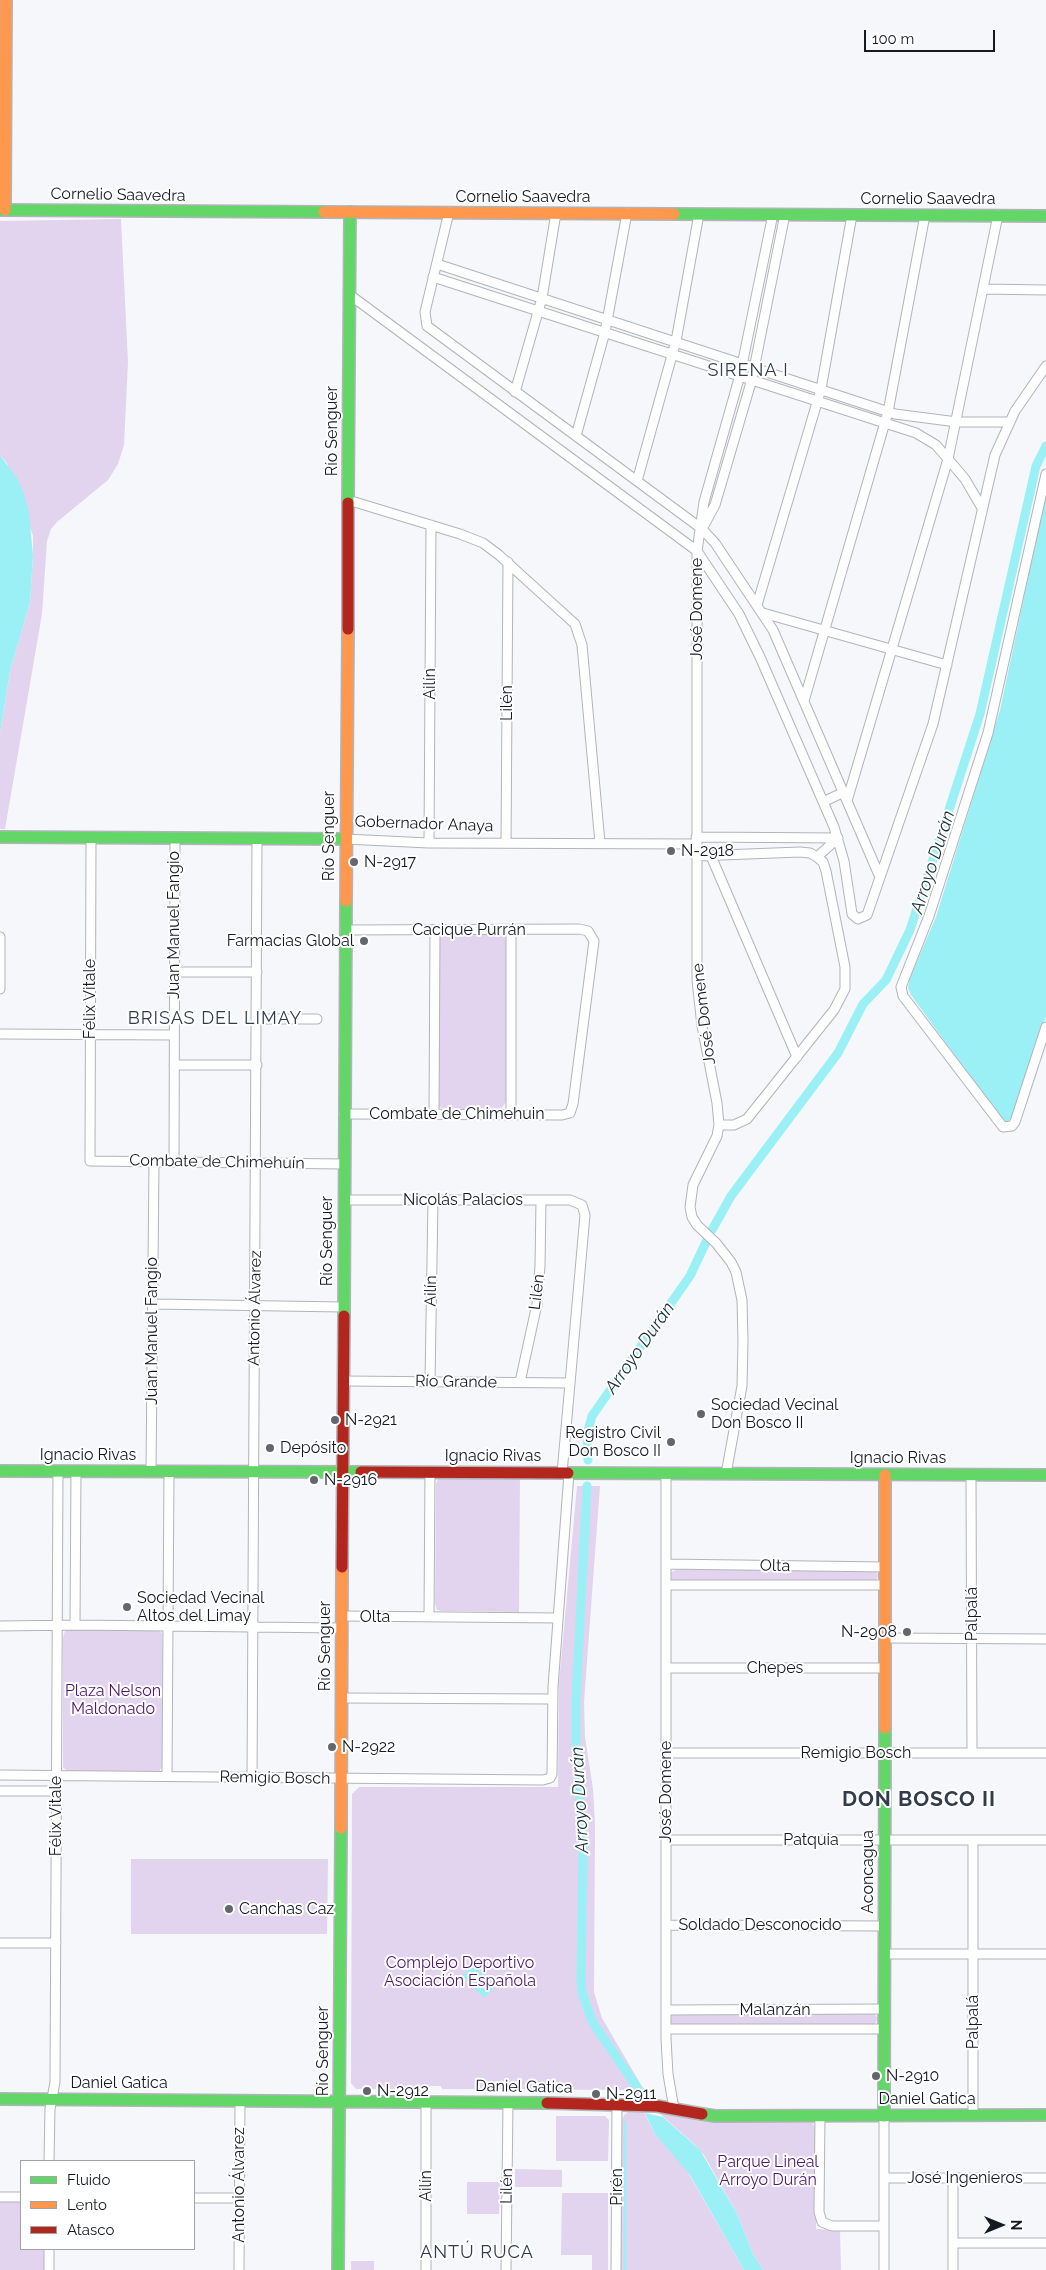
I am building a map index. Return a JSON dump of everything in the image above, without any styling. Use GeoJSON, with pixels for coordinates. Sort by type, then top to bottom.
{"type":"FeatureCollection","features":[{"type":"Feature","properties":{"kind":"main road"},"geometry":{"type":"LineString","coordinates":[[2,210],[6,0]]}},
{"type":"Feature","properties":{"kind":"main road","name":"Cornelio Saavedra"},"geometry":{"type":"LineString","coordinates":[[2,210],[1046,216]]}},
{"type":"Feature","properties":{"kind":"main road","name":"Río Senguer"},"geometry":{"type":"LineString","coordinates":[[338,2270],[350,212]]}},
{"type":"Feature","properties":{"kind":"main road","name":"Gobernador Anaya"},"geometry":{"type":"LineString","coordinates":[[0,837],[345,839]]}},
{"type":"Feature","properties":{"kind":"main road","name":"Ignacio Rivas"},"geometry":{"type":"LineString","coordinates":[[0,1471],[1046,1475]]}},
{"type":"Feature","properties":{"kind":"main road","name":"Aconcagua"},"geometry":{"type":"LineString","coordinates":[[884,2116],[885,1474]]}},
{"type":"Feature","properties":{"kind":"main road","name":"Daniel Gatica"},"geometry":{"type":"LineString","coordinates":[[0,2099],[617,2104],[657,2106],[715,2116],[1046,2115]]}},
{"type":"Feature","properties":{"kind":"street"},"geometry":{"type":"LineString","coordinates":[[449,212],[425,312],[427,326],[702,529],[722,551],[758,604],[778,641],[879,875]]}},
{"type":"Feature","properties":{"kind":"street"},"geometry":{"type":"LineString","coordinates":[[515,392],[542,298],[556,213]]}},
{"type":"Feature","properties":{"kind":"street"},"geometry":{"type":"LineString","coordinates":[[576,436],[608,319],[626,213]]}},
{"type":"Feature","properties":{"kind":"street"},"geometry":{"type":"LineString","coordinates":[[637,481],[673,354],[699,214]]}},
{"type":"Feature","properties":{"kind":"street","name":"José Domene"},"geometry":{"type":"LineString","coordinates":[[726,1474],[742,1386],[742,1300],[736,1272],[731,1262],[716,1243],[697,1226],[692,1217],[690,1207],[693,1185],[717,1136],[719,1126],[717,1103],[702,1026],[698,994],[696,856],[697,551],[702,529],[704,502],[740,375],[772,214]]}},
{"type":"Feature","properties":{"kind":"street","name":"José Domene"},"geometry":{"type":"LineString","coordinates":[[702,529],[715,505],[752,379],[785,214]]}},
{"type":"Feature","properties":{"kind":"street"},"geometry":{"type":"LineString","coordinates":[[758,604],[821,389],[852,215]]}},
{"type":"Feature","properties":{"kind":"street"},"geometry":{"type":"LineString","coordinates":[[804,702],[888,412],[925,215]]}},
{"type":"Feature","properties":{"kind":"street"},"geometry":{"type":"LineString","coordinates":[[845,797],[892,649],[948,459],[998,215]]}},
{"type":"Feature","properties":{"kind":"street"},"geometry":{"type":"LineString","coordinates":[[437,264],[888,412],[923,419],[957,422],[1009,422]]}},
{"type":"Feature","properties":{"kind":"street"},"geometry":{"type":"LineString","coordinates":[[434,277],[924,436],[936,445],[965,479],[982,508]]}},
{"type":"Feature","properties":{"kind":"street"},"geometry":{"type":"LineString","coordinates":[[983,289],[1046,290]]}},
{"type":"Feature","properties":{"kind":"street"},"geometry":{"type":"LineString","coordinates":[[350,295],[697,551],[739,614],[754,642],[838,838],[844,861],[851,907],[855,918],[861,919],[867,915],[879,875],[928,740],[948,665],[995,455],[1009,422],[1046,366]]}},
{"type":"Feature","properties":{"kind":"street"},"geometry":{"type":"LineString","coordinates":[[1046,474],[988,732],[929,916],[901,991],[1003,1127],[1010,1127],[1014,1122],[1046,1027]]}},
{"type":"Feature","properties":{"kind":"street"},"geometry":{"type":"LineString","coordinates":[[348,500],[483,543],[508,562],[570,619],[578,630],[582,646],[600,843]]}},
{"type":"Feature","properties":{"kind":"street","name":"Ailín"},"geometry":{"type":"LineString","coordinates":[[429,843],[431,525]]}},
{"type":"Feature","properties":{"kind":"street","name":"Lilén"},"geometry":{"type":"LineString","coordinates":[[506,843],[508,562]]}},
{"type":"Feature","properties":{"kind":"street"},"geometry":{"type":"LineString","coordinates":[[763,613],[948,665]]}},
{"type":"Feature","properties":{"kind":"street"},"geometry":{"type":"LineString","coordinates":[[823,802],[845,797]]}},
{"type":"Feature","properties":{"kind":"street","name":"Félix Vitale"},"geometry":{"type":"LineString","coordinates":[[90,1161],[91,837]]}},
{"type":"Feature","properties":{"kind":"street","name":"Juan Manuel Fangio"},"geometry":{"type":"LineString","coordinates":[[174,1162],[175,838]]}},
{"type":"Feature","properties":{"kind":"street","name":"Antonio Álvarez"},"geometry":{"type":"LineString","coordinates":[[252,1777],[258,838]]}},
{"type":"Feature","properties":{"kind":"street"},"geometry":{"type":"LineString","coordinates":[[817,857],[838,838]]}},
{"type":"Feature","properties":{"kind":"street","name":"Gobernador Anaya"},"geometry":{"type":"LineString","coordinates":[[345,839],[429,843],[600,843],[838,838]]}},
{"type":"Feature","properties":{"kind":"street"},"geometry":{"type":"LineString","coordinates":[[696,856],[800,852],[810,853],[817,857],[823,862],[826,871],[846,978],[841,999],[747,1119],[734,1125],[719,1126]]}},
{"type":"Feature","properties":{"kind":"street"},"geometry":{"type":"LineString","coordinates":[[711,856],[796,1057]]}},
{"type":"Feature","properties":{"kind":"street","name":"Cacique Purrán"},"geometry":{"type":"LineString","coordinates":[[345,930],[579,930],[591,934],[594,944],[573,1104],[570,1113]]}},
{"type":"Feature","properties":{"kind":"street"},"geometry":{"type":"LineString","coordinates":[[434,1114],[435,930]]}},
{"type":"Feature","properties":{"kind":"street"},"geometry":{"type":"LineString","coordinates":[[511,930],[511,1115]]}},
{"type":"Feature","properties":{"kind":"street"},"geometry":{"type":"LineString","coordinates":[[0,937],[0,989]]}},
{"type":"Feature","properties":{"kind":"street"},"geometry":{"type":"LineString","coordinates":[[174,972],[257,972]]}},
{"type":"Feature","properties":{"kind":"street"},"geometry":{"type":"LineString","coordinates":[[257,1019],[317,1020]]}},
{"type":"Feature","properties":{"kind":"street"},"geometry":{"type":"LineString","coordinates":[[0,1034],[174,1034]]}},
{"type":"Feature","properties":{"kind":"street"},"geometry":{"type":"LineString","coordinates":[[174,1065],[257,1065]]}},
{"type":"Feature","properties":{"kind":"street","name":"Combate de Chimehuin"},"geometry":{"type":"LineString","coordinates":[[344,1114],[562,1115],[570,1113]]}},
{"type":"Feature","properties":{"kind":"street","name":"Combate de Chimehuín"},"geometry":{"type":"LineString","coordinates":[[90,1161],[344,1164]]}},
{"type":"Feature","properties":{"kind":"street","name":"Juan Manuel Fangio"},"geometry":{"type":"LineString","coordinates":[[151,1471],[154,1162]]}},
{"type":"Feature","properties":{"kind":"street","name":"Nicolás Palacios"},"geometry":{"type":"LineString","coordinates":[[344,1200],[541,1200],[574,1201],[582,1205],[585,1215],[570,1383]]}},
{"type":"Feature","properties":{"kind":"street","name":"Ailín"},"geometry":{"type":"LineString","coordinates":[[430,1381],[433,1200]]}},
{"type":"Feature","properties":{"kind":"street","name":"Lilén"},"geometry":{"type":"LineString","coordinates":[[520,1382],[537,1304],[540,1266],[541,1200]]}},
{"type":"Feature","properties":{"kind":"street"},"geometry":{"type":"LineString","coordinates":[[152,1304],[343,1307]]}},
{"type":"Feature","properties":{"kind":"street","name":"Río Grande"},"geometry":{"type":"LineString","coordinates":[[343,1381],[570,1383]]}},
{"type":"Feature","properties":{"kind":"street"},"geometry":{"type":"LineString","coordinates":[[341,1698],[552,1699],[570,1383]]}},
{"type":"Feature","properties":{"kind":"street","name":"Félix Vitale"},"geometry":{"type":"LineString","coordinates":[[49,2160],[49,2114],[55,2082],[58,1471]]}},
{"type":"Feature","properties":{"kind":"street"},"geometry":{"type":"LineString","coordinates":[[74,1624],[76,1471]]}},
{"type":"Feature","properties":{"kind":"street"},"geometry":{"type":"LineString","coordinates":[[167,1776],[169,1471]]}},
{"type":"Feature","properties":{"kind":"street"},"geometry":{"type":"LineString","coordinates":[[429,1617],[430,1472]]}},
{"type":"Feature","properties":{"kind":"street","name":"José Domene"},"geometry":{"type":"LineString","coordinates":[[666,1474],[666,2029],[668,2074],[674,2110]]}},
{"type":"Feature","properties":{"kind":"street","name":"Palpalá"},"geometry":{"type":"LineString","coordinates":[[971,1475],[972,1753]]}},
{"type":"Feature","properties":{"kind":"street","name":"Olta"},"geometry":{"type":"LineString","coordinates":[[666,1564],[885,1567]]}},
{"type":"Feature","properties":{"kind":"street","name":"Olta"},"geometry":{"type":"LineString","coordinates":[[666,1585],[885,1585]]}},
{"type":"Feature","properties":{"kind":"street","name":"Olta"},"geometry":{"type":"LineString","coordinates":[[0,1626],[57,1626],[74,1624],[252,1627],[429,1617],[558,1618]]}},
{"type":"Feature","properties":{"kind":"street"},"geometry":{"type":"LineString","coordinates":[[885,1638],[1046,1639]]}},
{"type":"Feature","properties":{"kind":"street","name":"Chepes"},"geometry":{"type":"LineString","coordinates":[[666,1668],[885,1668]]}},
{"type":"Feature","properties":{"kind":"street","name":"Remigio Bosch"},"geometry":{"type":"LineString","coordinates":[[0,1775],[533,1780],[550,1778],[552,1774],[552,1699]]}},
{"type":"Feature","properties":{"kind":"street","name":"Remigio Bosch"},"geometry":{"type":"LineString","coordinates":[[666,1754],[1046,1753]]}},
{"type":"Feature","properties":{"kind":"street"},"geometry":{"type":"LineString","coordinates":[[0,1791],[56,1791]]}},
{"type":"Feature","properties":{"kind":"street","name":"Patquia"},"geometry":{"type":"LineString","coordinates":[[666,1840],[1046,1840]]}},
{"type":"Feature","properties":{"kind":"street","name":"Palpalá"},"geometry":{"type":"LineString","coordinates":[[973,1840],[973,2115]]}},
{"type":"Feature","properties":{"kind":"street","name":"Soldado Desconocido"},"geometry":{"type":"LineString","coordinates":[[666,1925],[884,1926]]}},
{"type":"Feature","properties":{"kind":"street"},"geometry":{"type":"LineString","coordinates":[[0,1943],[56,1943]]}},
{"type":"Feature","properties":{"kind":"street"},"geometry":{"type":"LineString","coordinates":[[884,1954],[1046,1954]]}},
{"type":"Feature","properties":{"kind":"street","name":"Malanzán"},"geometry":{"type":"LineString","coordinates":[[666,2010],[884,2009]]}},
{"type":"Feature","properties":{"kind":"street","name":"Malanzán"},"geometry":{"type":"LineString","coordinates":[[666,2029],[884,2029]]}},
{"type":"Feature","properties":{"kind":"street","name":"Antonio Álvarez"},"geometry":{"type":"LineString","coordinates":[[239,2270],[240,2101]]}},
{"type":"Feature","properties":{"kind":"street","name":"Ailín"},"geometry":{"type":"LineString","coordinates":[[426,2102],[426,2270]]}},
{"type":"Feature","properties":{"kind":"street","name":"Lilén"},"geometry":{"type":"LineString","coordinates":[[506,2270],[508,2103]]}},
{"type":"Feature","properties":{"kind":"street","name":"Pirén"},"geometry":{"type":"LineString","coordinates":[[616,2270],[617,2104]]}},
{"type":"Feature","properties":{"kind":"street"},"geometry":{"type":"LineString","coordinates":[[820,2116],[819,2212],[822,2222],[828,2225],[884,2226]]}},
{"type":"Feature","properties":{"kind":"street","name":"Aconcagua"},"geometry":{"type":"LineString","coordinates":[[884,2116],[884,2270]]}},
{"type":"Feature","properties":{"kind":"street","name":"José Ingenieros"},"geometry":{"type":"LineString","coordinates":[[884,2178],[1046,2178]]}},
{"type":"Feature","properties":{"kind":"street"},"geometry":{"type":"LineString","coordinates":[[953,2178],[953,2270]]}},
{"type":"Feature","properties":{"kind":"street"},"geometry":{"type":"LineString","coordinates":[[0,2197],[20,2197]]}},
{"type":"Feature","properties":{"kind":"street"},"geometry":{"type":"LineString","coordinates":[[195,2198],[239,2198]]}},
{"type":"Feature","properties":{"kind":"street"},"geometry":{"type":"LineString","coordinates":[[953,2243],[1046,2243]]}},
{"type":"Feature","properties":{"kind":"street"},"geometry":{"type":"LineString","coordinates":[[49,2250],[49,2270]]}},
{"type":"Feature","properties":{"kind":"green space"},"geometry":{"type":"Polygon","coordinates":[[[121,219],[128,362],[124,445],[118,464],[108,480],[57,522],[51,529],[47,541],[42,614],[5,829],[0,829],[0,733],[10,671],[30,602],[33,536],[7,463],[0,455],[0,221],[121,219]]]}},
{"type":"Feature","properties":{"kind":"green space"},"geometry":{"type":"Polygon","coordinates":[[[444,933],[501,933],[506,938],[506,1102],[501,1109],[445,1109],[437,1104],[439,938],[444,933]]]}},
{"type":"Feature","properties":{"kind":"green space"},"geometry":{"type":"Polygon","coordinates":[[[520,1478],[519,1612],[437,1610],[435,1604],[436,1484],[438,1479],[520,1478]]]}},
{"type":"Feature","properties":{"kind":"green space","name":"Complejo Deportivo Asociación Española"},"geometry":{"type":"Polygon","coordinates":[[[577,1486],[600,1486],[584,1702],[585,1737],[593,1789],[595,1824],[594,1992],[602,2018],[644,2090],[442,2089],[441,2086],[413,2086],[413,2089],[356,2089],[351,2083],[352,1794],[359,1787],[558,1787],[559,1683],[577,1486]]]}},
{"type":"Feature","properties":{"kind":"green space"},"geometry":{"type":"Polygon","coordinates":[[[677,1569],[873,1569],[877,1572],[878,1576],[875,1582],[672,1581],[670,1573],[677,1569]]]}},
{"type":"Feature","properties":{"kind":"green space","name":"Plaza Nelson Maldonado"},"geometry":{"type":"Polygon","coordinates":[[[71,1629],[157,1630],[162,1633],[163,1765],[159,1772],[70,1772],[63,1768],[63,1637],[65,1631],[71,1629]]]}},
{"type":"Feature","properties":{"kind":"green space","name":"Canchas Caz"},"geometry":{"type":"Polygon","coordinates":[[[131,1859],[328,1859],[327,1934],[131,1934],[131,1859]]]}},
{"type":"Feature","properties":{"kind":"green space"},"geometry":{"type":"Polygon","coordinates":[[[874,2013],[878,2019],[874,2025],[672,2025],[670,2021],[672,2014],[874,2013]]]}},
{"type":"Feature","properties":{"kind":"green space","name":"Parque Lineal Arroyo Durán"},"geometry":{"type":"Polygon","coordinates":[[[631,2110],[643,2110],[655,2134],[685,2167],[744,2270],[620,2270],[621,2123],[624,2115],[631,2110]]]}},
{"type":"Feature","properties":{"kind":"green space","name":"Parque Lineal Arroyo Durán"},"geometry":{"type":"Polygon","coordinates":[[[657,2111],[715,2122],[813,2123],[816,2132],[816,2229],[840,2230],[841,2270],[763,2270],[753,2254],[737,2214],[704,2155],[657,2111]]]}},
{"type":"Feature","properties":{"kind":"green space"},"geometry":{"type":"Polygon","coordinates":[[[556,2116],[605,2116],[609,2120],[608,2161],[556,2161],[556,2116]]]}},
{"type":"Feature","properties":{"kind":"green space"},"geometry":{"type":"Polygon","coordinates":[[[515,2169],[562,2170],[562,2187],[515,2187],[515,2169]]]}},
{"type":"Feature","properties":{"kind":"green space"},"geometry":{"type":"Polygon","coordinates":[[[467,2182],[500,2182],[499,2214],[467,2214],[467,2182]]]}},
{"type":"Feature","properties":{"kind":"green space"},"geometry":{"type":"Polygon","coordinates":[[[562,2193],[608,2193],[608,2270],[592,2270],[592,2255],[561,2255],[562,2193]]]}},
{"type":"Feature","properties":{"kind":"green space"},"geometry":{"type":"Polygon","coordinates":[[[0,2202],[20,2202],[20,2250],[45,2250],[45,2270],[0,2270],[0,2202]]]}},
{"type":"Feature","properties":{"kind":"green space"},"geometry":{"type":"Polygon","coordinates":[[[351,2261],[374,2261],[374,2270],[351,2270],[351,2261]]]}},
{"type":"Feature","properties":{"kind":"water"},"geometry":{"type":"Polygon","coordinates":[[[0,455],[17,478],[24,494],[29,513],[33,555],[30,602],[10,671],[0,733],[0,455]]]}},
{"type":"Feature","properties":{"kind":"water"},"geometry":{"type":"Polygon","coordinates":[[[1046,494],[1046,1016],[1011,1121],[1004,1123],[911,995],[908,988],[909,980],[936,917],[1000,710],[1046,494]]]}},
{"type":"Feature","properties":{"kind":"water"},"geometry":{"type":"Polygon","coordinates":[[[474,1965],[495,1987],[484,1998],[462,1976],[474,1965]]]}},
{"type":"Feature","properties":{"kind":"water"},"geometry":{"type":"Polygon","coordinates":[[[645,2113],[663,2117],[700,2150],[737,2214],[753,2254],[763,2270],[744,2270],[690,2175],[655,2134],[645,2113]]]}},
{"type":"Feature","properties":{"kind":"waterway","name":"Arroyo Durán"},"geometry":{"type":"LineString","coordinates":[[712,1230],[731,1196],[838,1053],[863,1004],[886,980],[910,930],[980,714],[1036,466],[1046,446]]}},
{"type":"Feature","properties":{"kind":"waterway","name":"Arroyo Durán"},"geometry":{"type":"LineString","coordinates":[[588,1460],[587,1434],[592,1416],[690,1276],[707,1240]]}},
{"type":"Feature","properties":{"kind":"waterway","name":"Arroyo Durán"},"geometry":{"type":"LineString","coordinates":[[587,1486],[576,1698],[576,1749],[583,1847],[581,1982],[583,1996],[593,2023],[643,2096]]}},
{"type":"Feature","properties":{"kind":"waterway"},"geometry":{"type":"LineString","coordinates":[[625,2122],[625,2270]]}},
{"type":"Feature","properties":{"kind":"traffic: fast"},"geometry":{"type":"LineString","coordinates":[[0,210],[324,212]]}},
{"type":"Feature","properties":{"kind":"traffic: fast"},"geometry":{"type":"LineString","coordinates":[[348,503],[350,212]]}},
{"type":"Feature","properties":{"kind":"traffic: fast"},"geometry":{"type":"LineString","coordinates":[[674,214],[1046,216]]}},
{"type":"Feature","properties":{"kind":"traffic: fast"},"geometry":{"type":"LineString","coordinates":[[0,837],[345,839]]}},
{"type":"Feature","properties":{"kind":"traffic: fast"},"geometry":{"type":"LineString","coordinates":[[344,1316],[346,901]]}},
{"type":"Feature","properties":{"kind":"traffic: fast"},"geometry":{"type":"LineString","coordinates":[[0,1471],[361,1472]]}},
{"type":"Feature","properties":{"kind":"traffic: fast"},"geometry":{"type":"LineString","coordinates":[[568,1473],[1046,1475]]}},
{"type":"Feature","properties":{"kind":"traffic: fast"},"geometry":{"type":"LineString","coordinates":[[884,2116],[885,1728]]}},
{"type":"Feature","properties":{"kind":"traffic: fast"},"geometry":{"type":"LineString","coordinates":[[338,2270],[341,1828]]}},
{"type":"Feature","properties":{"kind":"traffic: fast"},"geometry":{"type":"LineString","coordinates":[[0,2099],[547,2103]]}},
{"type":"Feature","properties":{"kind":"traffic: fast"},"geometry":{"type":"LineString","coordinates":[[702,2114],[715,2116],[1046,2115]]}},
{"type":"Feature","properties":{"kind":"traffic: slow"},"geometry":{"type":"LineString","coordinates":[[5,210],[6,0]]}},
{"type":"Feature","properties":{"kind":"traffic: slow"},"geometry":{"type":"LineString","coordinates":[[324,212],[674,214]]}},
{"type":"Feature","properties":{"kind":"traffic: slow"},"geometry":{"type":"LineString","coordinates":[[346,901],[348,629]]}},
{"type":"Feature","properties":{"kind":"traffic: slow"},"geometry":{"type":"LineString","coordinates":[[885,1475],[885,1728]]}},
{"type":"Feature","properties":{"kind":"traffic: slow"},"geometry":{"type":"LineString","coordinates":[[341,1828],[342,1567]]}},
{"type":"Feature","properties":{"kind":"traffic: jam"},"geometry":{"type":"LineString","coordinates":[[348,503],[348,629]]}},
{"type":"Feature","properties":{"kind":"traffic: jam"},"geometry":{"type":"LineString","coordinates":[[342,1567],[344,1316]]}},
{"type":"Feature","properties":{"kind":"traffic: jam"},"geometry":{"type":"LineString","coordinates":[[361,1472],[568,1473]]}},
{"type":"Feature","properties":{"kind":"traffic: jam"},"geometry":{"type":"LineString","coordinates":[[547,2103],[657,2106],[702,2114]]}},
{"type":"Feature","properties":{"kind":"place","name":"N-2918"},"geometry":{"type":"Point","coordinates":[671,851]}},
{"type":"Feature","properties":{"kind":"place","name":"N-2917"},"geometry":{"type":"Point","coordinates":[354,862]}},
{"type":"Feature","properties":{"kind":"place","name":"Farmacias Global"},"geometry":{"type":"Point","coordinates":[364,941]}},
{"type":"Feature","properties":{"kind":"place","name":"Sociedad Vecinal Don Bosco II"},"geometry":{"type":"Point","coordinates":[701,1414]}},
{"type":"Feature","properties":{"kind":"place","name":"N-2921"},"geometry":{"type":"Point","coordinates":[335,1420]}},
{"type":"Feature","properties":{"kind":"place","name":"Registro Civil Don Bosco II"},"geometry":{"type":"Point","coordinates":[671,1442]}},
{"type":"Feature","properties":{"kind":"place","name":"Depósito"},"geometry":{"type":"Point","coordinates":[270,1448]}},
{"type":"Feature","properties":{"kind":"place","name":"N-2916"},"geometry":{"type":"Point","coordinates":[314,1480]}},
{"type":"Feature","properties":{"kind":"place","name":"Sociedad Vecinal Altos del Limay"},"geometry":{"type":"Point","coordinates":[127,1607]}},
{"type":"Feature","properties":{"kind":"place","name":"N-2908"},"geometry":{"type":"Point","coordinates":[907,1632]}},
{"type":"Feature","properties":{"kind":"place","name":"N-2922"},"geometry":{"type":"Point","coordinates":[332,1747]}},
{"type":"Feature","properties":{"kind":"place","name":"Canchas Caz"},"geometry":{"type":"Point","coordinates":[229,1909]}},
{"type":"Feature","properties":{"kind":"place","name":"N-2910"},"geometry":{"type":"Point","coordinates":[876,2076]}},
{"type":"Feature","properties":{"kind":"place","name":"N-2912"},"geometry":{"type":"Point","coordinates":[367,2091]}},
{"type":"Feature","properties":{"kind":"place","name":"N-2911"},"geometry":{"type":"Point","coordinates":[596,2094]}},
{"type":"Feature","properties":{"kind":"district","name":"SIRENA I"},"geometry":{"type":"Point","coordinates":[748,371]}},
{"type":"Feature","properties":{"kind":"district","name":"BRISAS DEL LIMAY"},"geometry":{"type":"Point","coordinates":[215,1019]}},
{"type":"Feature","properties":{"kind":"district","name":"DON BOSCO II"},"geometry":{"type":"Point","coordinates":[919,1800]}},
{"type":"Feature","properties":{"kind":"district","name":"ANTÚ RUCA"},"geometry":{"type":"Point","coordinates":[477,2253]}}]}
